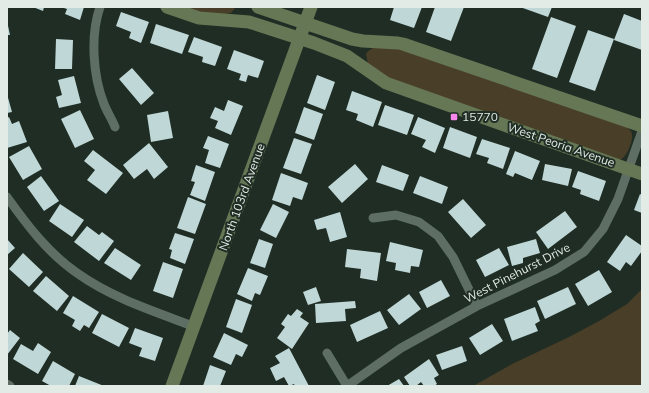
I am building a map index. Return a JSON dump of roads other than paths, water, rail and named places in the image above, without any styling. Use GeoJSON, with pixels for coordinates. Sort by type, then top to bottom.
{"type":"FeatureCollection","features":[{"type":"Feature","properties":{"kind":"street"},"geometry":{"type":"LineString","coordinates":[[100,7],[94,48],[98,84],[104,104],[115,127]]}},
{"type":"Feature","properties":{"kind":"street","name":"West Peoria Avenue"},"geometry":{"type":"LineString","coordinates":[[167,7],[199,18],[249,22],[300,38],[347,56],[386,83],[642,174]]}},
{"type":"Feature","properties":{"kind":"street"},"geometry":{"type":"LineString","coordinates":[[258,7],[352,39],[364,41],[398,42],[642,126]]}},
{"type":"Feature","properties":{"kind":"street","name":"North 103rd Avenue"},"geometry":{"type":"LineString","coordinates":[[172,386],[311,7]]}},
{"type":"Feature","properties":{"kind":"street","name":"West Pinehurst Drive"},"geometry":{"type":"LineString","coordinates":[[347,386],[401,348],[477,306],[555,270],[584,252],[603,229],[618,199],[642,131]]}},
{"type":"Feature","properties":{"kind":"street"},"geometry":{"type":"LineString","coordinates":[[7,197],[30,229],[49,250],[94,285],[129,302],[193,326]]}},
{"type":"Feature","properties":{"kind":"street"},"geometry":{"type":"LineString","coordinates":[[373,218],[396,214],[419,222],[438,236],[453,257],[477,306]]}},
{"type":"Feature","properties":{"kind":"street"},"geometry":{"type":"LineString","coordinates":[[327,353],[347,386]]}},
{"type":"Feature","properties":{"kind":"place","name":"15770"},"geometry":{"type":"Point","coordinates":[454,117]}}]}
